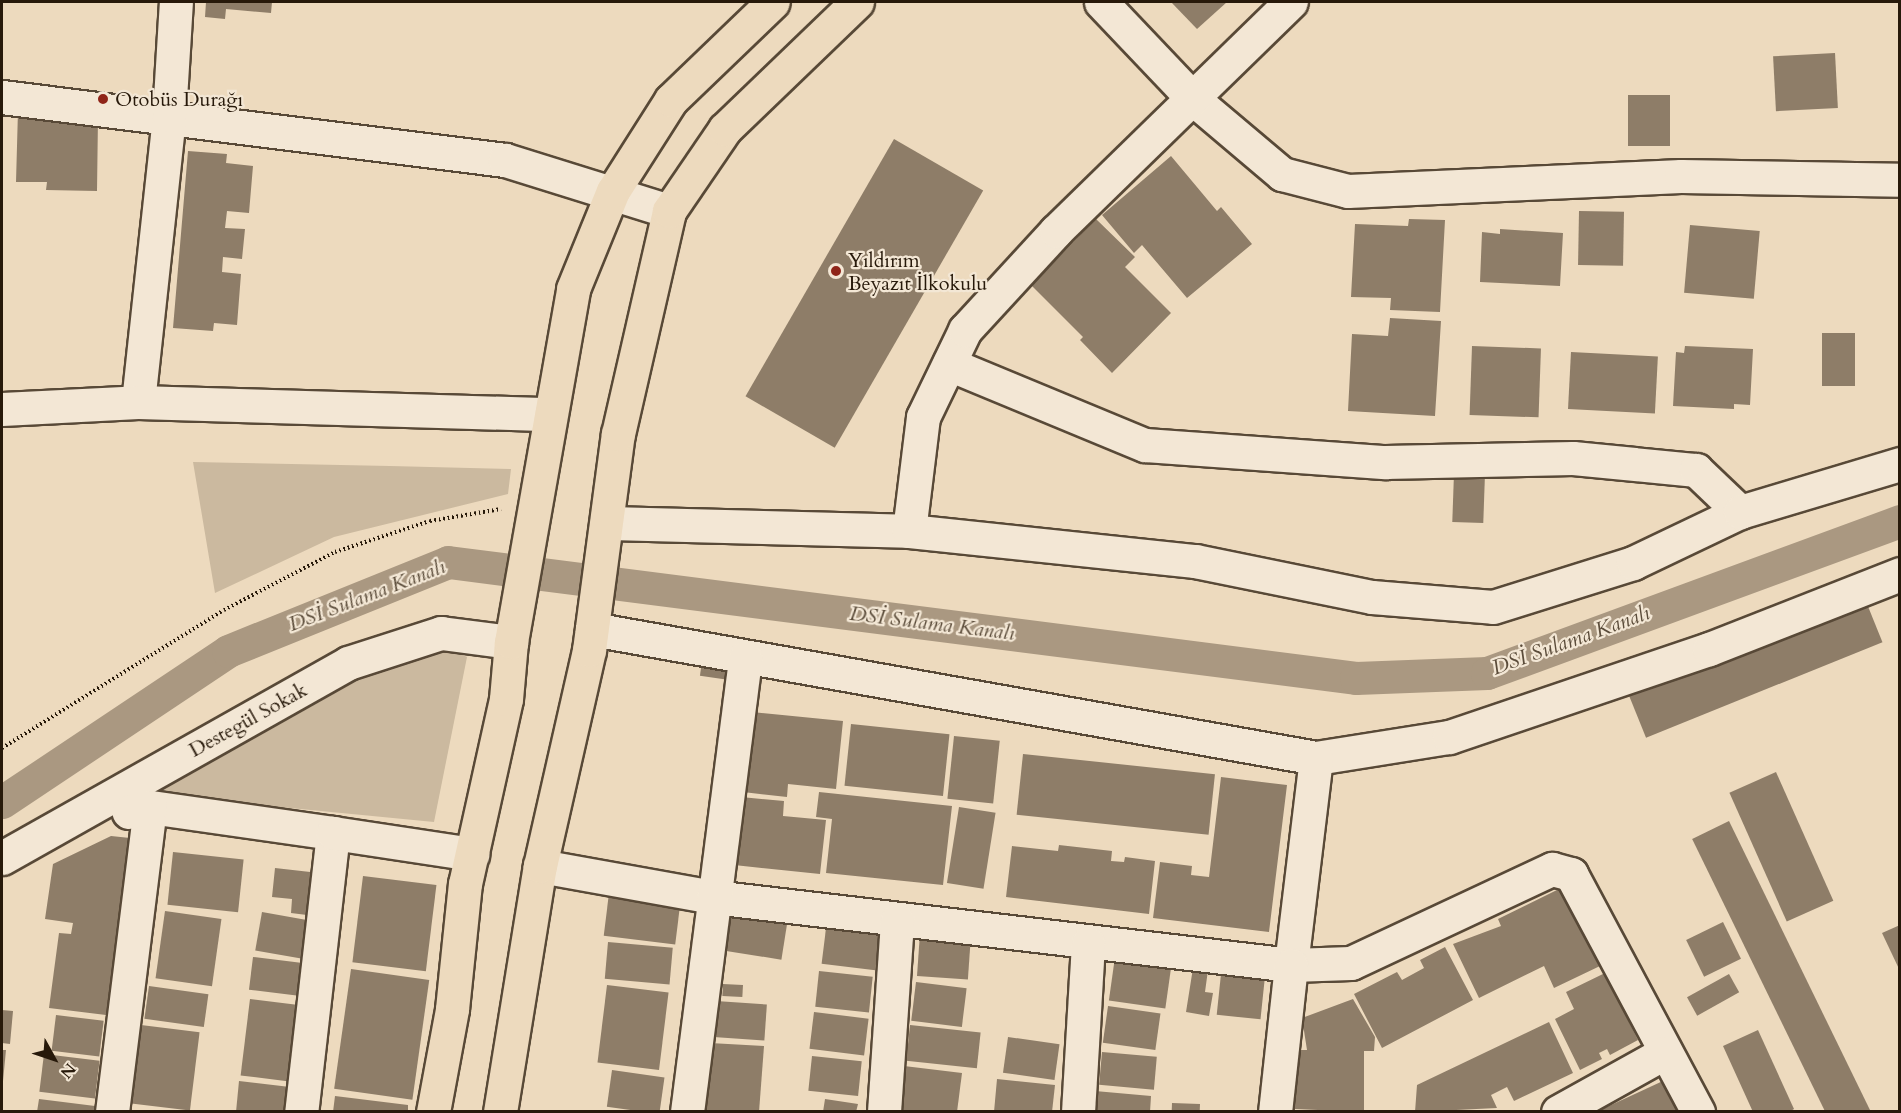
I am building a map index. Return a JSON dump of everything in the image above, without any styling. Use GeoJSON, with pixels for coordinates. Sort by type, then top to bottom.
{"type":"FeatureCollection","features":[{"type":"Feature","properties":{"kind":"main road"},"geometry":{"type":"LineString","coordinates":[[433,1112],[452,1009],[472,854],[506,699],[516,608],[573,289],[613,191],[671,100],[773,2]]}},
{"type":"Feature","properties":{"kind":"main road"},"geometry":{"type":"LineString","coordinates":[[500,1112],[540,866],[593,624],[618,434],[669,211],[725,129],[857,2]]}},
{"type":"Feature","properties":{"kind":"street"},"geometry":{"type":"LineString","coordinates":[[138,402],[169,115],[176,2]]}},
{"type":"Feature","properties":{"kind":"street"},"geometry":{"type":"LineString","coordinates":[[1101,2],[1191,98],[1282,174],[1348,191],[1681,176],[1899,180]]}},
{"type":"Feature","properties":{"kind":"street"},"geometry":{"type":"LineString","coordinates":[[909,531],[923,417],[965,330],[1056,231],[1291,2]]}},
{"type":"Feature","properties":{"kind":"street"},"geometry":{"type":"LineString","coordinates":[[2,97],[169,115],[505,160],[613,191],[669,211]]}},
{"type":"Feature","properties":{"kind":"street"},"geometry":{"type":"LineString","coordinates":[[949,364],[1145,444],[1385,462],[1573,458],[1696,470],[1740,512]]}},
{"type":"Feature","properties":{"kind":"street"},"geometry":{"type":"LineString","coordinates":[[2,409],[138,402],[550,414]]}},
{"type":"Feature","properties":{"kind":"street"},"geometry":{"type":"LineString","coordinates":[[605,538],[909,531],[1195,561],[1372,597],[1493,607],[1634,563],[1740,512],[1899,464]]}},
{"type":"Feature","properties":{"kind":"street"},"geometry":{"type":"LineString","coordinates":[[593,624],[745,658],[1316,758],[1449,737],[1709,649],[1899,574]]}},
{"type":"Feature","properties":{"kind":"street","name":"Destegül Sokak"},"geometry":{"type":"LineString","coordinates":[[2,858],[348,663],[441,633],[511,642]]}},
{"type":"Feature","properties":{"kind":"street"},"geometry":{"type":"LineString","coordinates":[[687,1112],[745,658]]}},
{"type":"Feature","properties":{"kind":"street"},"geometry":{"type":"LineString","coordinates":[[1281,1111],[1291,965],[1316,758]]}},
{"type":"Feature","properties":{"kind":"street"},"geometry":{"type":"LineString","coordinates":[[111,1112],[150,807]]}},
{"type":"Feature","properties":{"kind":"street"},"geometry":{"type":"LineString","coordinates":[[59,825],[150,807],[472,854]]}},
{"type":"Feature","properties":{"kind":"street"},"geometry":{"type":"LineString","coordinates":[[301,1112],[333,833]]}},
{"type":"Feature","properties":{"kind":"street"},"geometry":{"type":"LineString","coordinates":[[540,866],[713,897],[1088,944],[1291,965],[1351,963],[1552,869],[1571,874],[1664,1053],[1698,1112]]}},
{"type":"Feature","properties":{"kind":"street"},"geometry":{"type":"LineString","coordinates":[[884,1112],[897,920]]}},
{"type":"Feature","properties":{"kind":"street"},"geometry":{"type":"LineString","coordinates":[[1078,1112],[1088,944]]}},
{"type":"Feature","properties":{"kind":"street"},"geometry":{"type":"LineString","coordinates":[[1558,1112],[1664,1053]]}},
{"type":"Feature","properties":{"kind":"path"},"geometry":{"type":"LineString","coordinates":[[2,748],[224,610],[335,552],[430,520],[532,516]]}},
{"type":"Feature","properties":{"kind":"shaded area"},"geometry":{"type":"Polygon","coordinates":[[[193,462],[511,469],[508,494],[334,537],[215,593],[193,462]]]}},
{"type":"Feature","properties":{"kind":"shaded area"},"geometry":{"type":"Polygon","coordinates":[[[448,648],[467,657],[434,822],[158,795],[163,777],[288,713],[380,667],[448,648]]]}},
{"type":"Feature","properties":{"kind":"building"},"geometry":{"type":"Polygon","coordinates":[[[206,2],[272,2],[271,13],[226,9],[225,19],[205,17],[206,2]]]}},
{"type":"Feature","properties":{"kind":"building"},"geometry":{"type":"Polygon","coordinates":[[[1171,2],[1227,2],[1197,29],[1171,2]]]}},
{"type":"Feature","properties":{"kind":"building"},"geometry":{"type":"Polygon","coordinates":[[[1835,53],[1838,108],[1776,111],[1773,56],[1835,53]]]}},
{"type":"Feature","properties":{"kind":"building"},"geometry":{"type":"Polygon","coordinates":[[[1628,95],[1670,95],[1670,146],[1628,146],[1628,95]]]}},
{"type":"Feature","properties":{"kind":"building"},"geometry":{"type":"Polygon","coordinates":[[[18,110],[98,117],[97,191],[46,190],[47,182],[16,182],[18,110]]]}},
{"type":"Feature","properties":{"kind":"building"},"geometry":{"type":"Polygon","coordinates":[[[894,139],[983,190],[835,448],[746,396],[894,139]]]}},
{"type":"Feature","properties":{"kind":"building"},"geometry":{"type":"Polygon","coordinates":[[[188,151],[227,154],[226,163],[253,166],[249,213],[227,211],[225,228],[245,229],[242,259],[223,257],[222,272],[241,274],[237,325],[214,323],[213,331],[173,328],[188,151]]]}},
{"type":"Feature","properties":{"kind":"building"},"geometry":{"type":"Polygon","coordinates":[[[1171,156],[1217,211],[1221,207],[1252,244],[1187,298],[1142,245],[1134,253],[1102,215],[1171,156]]]}},
{"type":"Feature","properties":{"kind":"building"},"geometry":{"type":"Polygon","coordinates":[[[1579,211],[1624,212],[1623,266],[1578,265],[1579,211]]]}},
{"type":"Feature","properties":{"kind":"building"},"geometry":{"type":"Polygon","coordinates":[[[1096,219],[1135,257],[1125,267],[1171,313],[1112,373],[1080,340],[1083,337],[1031,285],[1096,219]]]}},
{"type":"Feature","properties":{"kind":"building"},"geometry":{"type":"Polygon","coordinates":[[[1409,219],[1445,220],[1440,312],[1390,310],[1391,298],[1351,297],[1355,224],[1408,226],[1409,219]]]}},
{"type":"Feature","properties":{"kind":"building"},"geometry":{"type":"Polygon","coordinates":[[[1690,225],[1760,231],[1754,299],[1684,293],[1690,225]]]}},
{"type":"Feature","properties":{"kind":"building"},"geometry":{"type":"Polygon","coordinates":[[[1500,229],[1563,233],[1560,286],[1480,282],[1482,232],[1500,234],[1500,229]]]}},
{"type":"Feature","properties":{"kind":"building"},"geometry":{"type":"Polygon","coordinates":[[[1390,318],[1441,321],[1435,416],[1348,411],[1352,334],[1388,336],[1390,318]]]}},
{"type":"Feature","properties":{"kind":"building"},"geometry":{"type":"Polygon","coordinates":[[[1822,333],[1855,333],[1855,386],[1822,386],[1822,333]]]}},
{"type":"Feature","properties":{"kind":"building"},"geometry":{"type":"Polygon","coordinates":[[[1472,346],[1541,348],[1539,417],[1470,415],[1472,346]]]}},
{"type":"Feature","properties":{"kind":"building"},"geometry":{"type":"Polygon","coordinates":[[[1685,346],[1753,349],[1750,405],[1734,404],[1734,409],[1673,406],[1676,352],[1684,353],[1685,346]]]}},
{"type":"Feature","properties":{"kind":"building"},"geometry":{"type":"Polygon","coordinates":[[[1571,352],[1658,357],[1655,413],[1568,409],[1571,352]]]}},
{"type":"Feature","properties":{"kind":"building"},"geometry":{"type":"Polygon","coordinates":[[[1454,473],[1485,474],[1483,523],[1452,522],[1454,473]]]}},
{"type":"Feature","properties":{"kind":"building"},"geometry":{"type":"Polygon","coordinates":[[[1863,594],[1882,642],[1646,738],[1627,690],[1863,594]]]}},
{"type":"Feature","properties":{"kind":"building"},"geometry":{"type":"Polygon","coordinates":[[[703,654],[731,658],[728,680],[700,676],[703,654]]]}},
{"type":"Feature","properties":{"kind":"building"},"geometry":{"type":"Polygon","coordinates":[[[752,712],[843,721],[836,789],[788,784],[787,797],[743,792],[752,712]]]}},
{"type":"Feature","properties":{"kind":"building"},"geometry":{"type":"Polygon","coordinates":[[[851,724],[949,734],[943,796],[845,786],[851,724]]]}},
{"type":"Feature","properties":{"kind":"building"},"geometry":{"type":"Polygon","coordinates":[[[954,736],[1000,741],[993,803],[947,799],[954,736]]]}},
{"type":"Feature","properties":{"kind":"building"},"geometry":{"type":"Polygon","coordinates":[[[1023,754],[1215,774],[1209,835],[1017,815],[1023,754]]]}},
{"type":"Feature","properties":{"kind":"building"},"geometry":{"type":"Polygon","coordinates":[[[1776,772],[1833,901],[1787,922],[1729,793],[1776,772]]]}},
{"type":"Feature","properties":{"kind":"building"},"geometry":{"type":"Polygon","coordinates":[[[1221,777],[1287,785],[1269,932],[1153,918],[1160,862],[1192,866],[1191,875],[1209,877],[1221,777]]]}},
{"type":"Feature","properties":{"kind":"building"},"geometry":{"type":"Polygon","coordinates":[[[819,792],[952,806],[943,885],[826,873],[832,819],[816,817],[819,792]]]}},
{"type":"Feature","properties":{"kind":"building"},"geometry":{"type":"Polygon","coordinates":[[[741,797],[784,801],[783,816],[826,820],[820,874],[734,865],[741,797]]]}},
{"type":"Feature","properties":{"kind":"building"},"geometry":{"type":"Polygon","coordinates":[[[959,807],[996,813],[983,889],[947,883],[959,807]]]}},
{"type":"Feature","properties":{"kind":"building"},"geometry":{"type":"Polygon","coordinates":[[[1729,821],[1871,1111],[1825,1112],[1692,839],[1729,821]]]}},
{"type":"Feature","properties":{"kind":"building"},"geometry":{"type":"Polygon","coordinates":[[[111,836],[130,838],[106,1015],[49,1008],[59,933],[71,934],[73,923],[45,919],[53,864],[111,836]]]}},
{"type":"Feature","properties":{"kind":"building"},"geometry":{"type":"Polygon","coordinates":[[[1059,845],[1112,851],[1111,861],[1124,862],[1125,857],[1155,861],[1149,914],[1006,897],[1012,846],[1058,851],[1059,845]]]}},
{"type":"Feature","properties":{"kind":"building"},"geometry":{"type":"Polygon","coordinates":[[[173,852],[244,859],[238,912],[167,905],[173,852]]]}},
{"type":"Feature","properties":{"kind":"building"},"geometry":{"type":"Polygon","coordinates":[[[275,868],[319,873],[315,916],[291,913],[292,899],[272,897],[275,868]]]}},
{"type":"Feature","properties":{"kind":"building"},"geometry":{"type":"Polygon","coordinates":[[[363,876],[436,885],[426,971],[352,962],[363,876]]]}},
{"type":"Feature","properties":{"kind":"building"},"geometry":{"type":"Polygon","coordinates":[[[1561,888],[1600,966],[1554,988],[1544,966],[1479,998],[1453,944],[1501,926],[1498,919],[1561,888]]]}},
{"type":"Feature","properties":{"kind":"building"},"geometry":{"type":"Polygon","coordinates":[[[609,893],[680,902],[675,944],[604,936],[609,893]]]}},
{"type":"Feature","properties":{"kind":"building"},"geometry":{"type":"Polygon","coordinates":[[[730,907],[788,916],[781,960],[723,950],[730,907]]]}},
{"type":"Feature","properties":{"kind":"building"},"geometry":{"type":"Polygon","coordinates":[[[165,911],[221,919],[212,986],[156,978],[165,911]]]}},
{"type":"Feature","properties":{"kind":"building"},"geometry":{"type":"Polygon","coordinates":[[[262,912],[315,921],[308,960],[255,950],[262,912]]]}},
{"type":"Feature","properties":{"kind":"building"},"geometry":{"type":"Polygon","coordinates":[[[827,920],[881,927],[875,970],[822,964],[827,920]]]}},
{"type":"Feature","properties":{"kind":"building"},"geometry":{"type":"Polygon","coordinates":[[[1723,922],[1741,959],[1704,977],[1686,940],[1723,922]]]}},
{"type":"Feature","properties":{"kind":"building"},"geometry":{"type":"Polygon","coordinates":[[[1900,925],[1900,971],[1882,933],[1900,925]]]}},
{"type":"Feature","properties":{"kind":"building"},"geometry":{"type":"Polygon","coordinates":[[[920,933],[971,937],[968,979],[917,976],[920,933]]]}},
{"type":"Feature","properties":{"kind":"building"},"geometry":{"type":"Polygon","coordinates":[[[608,942],[673,948],[670,985],[605,979],[608,942]]]}},
{"type":"Feature","properties":{"kind":"building"},"geometry":{"type":"Polygon","coordinates":[[[1445,947],[1473,1000],[1382,1048],[1354,994],[1397,972],[1402,980],[1424,968],[1420,960],[1445,947]]]}},
{"type":"Feature","properties":{"kind":"building"},"geometry":{"type":"Polygon","coordinates":[[[253,957],[307,964],[303,996],[249,990],[253,957]]]}},
{"type":"Feature","properties":{"kind":"building"},"geometry":{"type":"Polygon","coordinates":[[[1115,957],[1171,965],[1165,1009],[1109,1001],[1115,957]]]}},
{"type":"Feature","properties":{"kind":"building"},"geometry":{"type":"Polygon","coordinates":[[[1193,968],[1208,970],[1205,992],[1213,993],[1209,1016],[1186,1012],[1193,968]]]}},
{"type":"Feature","properties":{"kind":"building"},"geometry":{"type":"Polygon","coordinates":[[[351,969],[429,980],[412,1100],[334,1089],[351,969]]]}},
{"type":"Feature","properties":{"kind":"building"},"geometry":{"type":"Polygon","coordinates":[[[819,971],[873,977],[869,1012],[815,1007],[819,971]]]}},
{"type":"Feature","properties":{"kind":"building"},"geometry":{"type":"Polygon","coordinates":[[[1605,973],[1638,1040],[1610,1055],[1607,1049],[1599,1053],[1602,1059],[1580,1070],[1555,1019],[1574,1009],[1566,992],[1605,973]]]}},
{"type":"Feature","properties":{"kind":"building"},"geometry":{"type":"Polygon","coordinates":[[[1221,974],[1265,979],[1260,1019],[1217,1015],[1221,974]]]}},
{"type":"Feature","properties":{"kind":"building"},"geometry":{"type":"Polygon","coordinates":[[[1729,974],[1739,992],[1697,1016],[1687,997],[1729,974]]]}},
{"type":"Feature","properties":{"kind":"building"},"geometry":{"type":"Polygon","coordinates":[[[916,982],[967,988],[962,1027],[911,1021],[916,982]]]}},
{"type":"Feature","properties":{"kind":"building"},"geometry":{"type":"Polygon","coordinates":[[[723,984],[743,985],[742,997],[722,996],[723,984]]]}},
{"type":"Feature","properties":{"kind":"building"},"geometry":{"type":"Polygon","coordinates":[[[607,985],[669,993],[659,1070],[597,1062],[607,985]]]}},
{"type":"Feature","properties":{"kind":"building"},"geometry":{"type":"Polygon","coordinates":[[[149,986],[208,994],[204,1027],[144,1019],[149,986]]]}},
{"type":"Feature","properties":{"kind":"building"},"geometry":{"type":"Polygon","coordinates":[[[250,999],[301,1005],[291,1082],[241,1075],[250,999]]]}},
{"type":"Feature","properties":{"kind":"building"},"geometry":{"type":"Polygon","coordinates":[[[1353,999],[1375,1037],[1374,1051],[1364,1051],[1364,1112],[1295,1109],[1295,1050],[1307,1050],[1302,1018],[1353,999]]]}},
{"type":"Feature","properties":{"kind":"building"},"geometry":{"type":"Polygon","coordinates":[[[716,1001],[767,1005],[764,1040],[713,1037],[716,1001]]]}},
{"type":"Feature","properties":{"kind":"building"},"geometry":{"type":"Polygon","coordinates":[[[1108,1006],[1160,1013],[1155,1050],[1103,1043],[1108,1006]]]}},
{"type":"Feature","properties":{"kind":"building"},"geometry":{"type":"Polygon","coordinates":[[[2,1010],[13,1011],[10,1044],[2,1043],[2,1010]]]}},
{"type":"Feature","properties":{"kind":"building"},"geometry":{"type":"Polygon","coordinates":[[[814,1012],[869,1019],[864,1055],[809,1049],[814,1012]]]}},
{"type":"Feature","properties":{"kind":"building"},"geometry":{"type":"Polygon","coordinates":[[[56,1015],[104,1021],[99,1057],[52,1051],[56,1015]]]}},
{"type":"Feature","properties":{"kind":"building"},"geometry":{"type":"Polygon","coordinates":[[[1549,1022],[1573,1073],[1514,1101],[1507,1087],[1491,1095],[1497,1108],[1415,1112],[1417,1085],[1549,1022]]]}},
{"type":"Feature","properties":{"kind":"building"},"geometry":{"type":"Polygon","coordinates":[[[141,1025],[200,1032],[190,1111],[131,1103],[141,1025]]]}},
{"type":"Feature","properties":{"kind":"building"},"geometry":{"type":"Polygon","coordinates":[[[910,1025],[981,1032],[977,1068],[906,1061],[910,1025]]]}},
{"type":"Feature","properties":{"kind":"building"},"geometry":{"type":"Polygon","coordinates":[[[1758,1030],[1794,1109],[1789,1112],[1753,1112],[1723,1046],[1758,1030]]]}},
{"type":"Feature","properties":{"kind":"building"},"geometry":{"type":"Polygon","coordinates":[[[1008,1037],[1059,1044],[1054,1080],[1003,1073],[1008,1037]]]}},
{"type":"Feature","properties":{"kind":"building"},"geometry":{"type":"Polygon","coordinates":[[[710,1043],[764,1046],[759,1112],[700,1112],[710,1043]]]}},
{"type":"Feature","properties":{"kind":"building"},"geometry":{"type":"Polygon","coordinates":[[[2,1050],[6,1050],[3,1081],[2,1081],[2,1050]]]}},
{"type":"Feature","properties":{"kind":"building"},"geometry":{"type":"Polygon","coordinates":[[[1102,1052],[1157,1057],[1154,1090],[1099,1085],[1102,1052]]]}},
{"type":"Feature","properties":{"kind":"building"},"geometry":{"type":"Polygon","coordinates":[[[44,1054],[100,1061],[95,1099],[39,1092],[44,1054]]]}},
{"type":"Feature","properties":{"kind":"building"},"geometry":{"type":"Polygon","coordinates":[[[812,1056],[862,1061],[858,1096],[808,1091],[812,1056]]]}},
{"type":"Feature","properties":{"kind":"building"},"geometry":{"type":"Polygon","coordinates":[[[904,1066],[962,1073],[957,1112],[898,1112],[904,1066]]]}},
{"type":"Feature","properties":{"kind":"building"},"geometry":{"type":"Polygon","coordinates":[[[612,1070],[664,1077],[660,1112],[607,1107],[612,1070]]]}},
{"type":"Feature","properties":{"kind":"building"},"geometry":{"type":"Polygon","coordinates":[[[997,1079],[1055,1085],[1052,1112],[994,1112],[997,1079]]]}},
{"type":"Feature","properties":{"kind":"building"},"geometry":{"type":"Polygon","coordinates":[[[1665,1080],[1679,1112],[1596,1112],[1665,1080]]]}},
{"type":"Feature","properties":{"kind":"building"},"geometry":{"type":"Polygon","coordinates":[[[239,1081],[290,1087],[287,1112],[236,1112],[239,1081]]]}},
{"type":"Feature","properties":{"kind":"building"},"geometry":{"type":"Polygon","coordinates":[[[1095,1091],[1151,1096],[1150,1112],[1093,1112],[1095,1091]]]}},
{"type":"Feature","properties":{"kind":"building"},"geometry":{"type":"Polygon","coordinates":[[[335,1096],[408,1105],[408,1112],[333,1112],[335,1096]]]}},
{"type":"Feature","properties":{"kind":"building"},"geometry":{"type":"Polygon","coordinates":[[[39,1099],[95,1106],[94,1112],[37,1112],[39,1099]]]}},
{"type":"Feature","properties":{"kind":"building"},"geometry":{"type":"Polygon","coordinates":[[[825,1099],[858,1104],[856,1112],[823,1112],[825,1099]]]}},
{"type":"Feature","properties":{"kind":"building"},"geometry":{"type":"Polygon","coordinates":[[[1172,1103],[1200,1104],[1200,1112],[1172,1112],[1172,1103]]]}},
{"type":"Feature","properties":{"kind":"waterway","name":"DSİ Sulama Kanalı"},"geometry":{"type":"LineString","coordinates":[[2,802],[228,651],[448,562],[1356,678],[1487,673],[1900,521]]}},
{"type":"Feature","properties":{"kind":"place","name":"Otobüs Durağı"},"geometry":{"type":"Point","coordinates":[103,99]}},
{"type":"Feature","properties":{"kind":"place","name":"Yıldırım Beyazıt İlkokulu"},"geometry":{"type":"Point","coordinates":[836,271]}}]}
